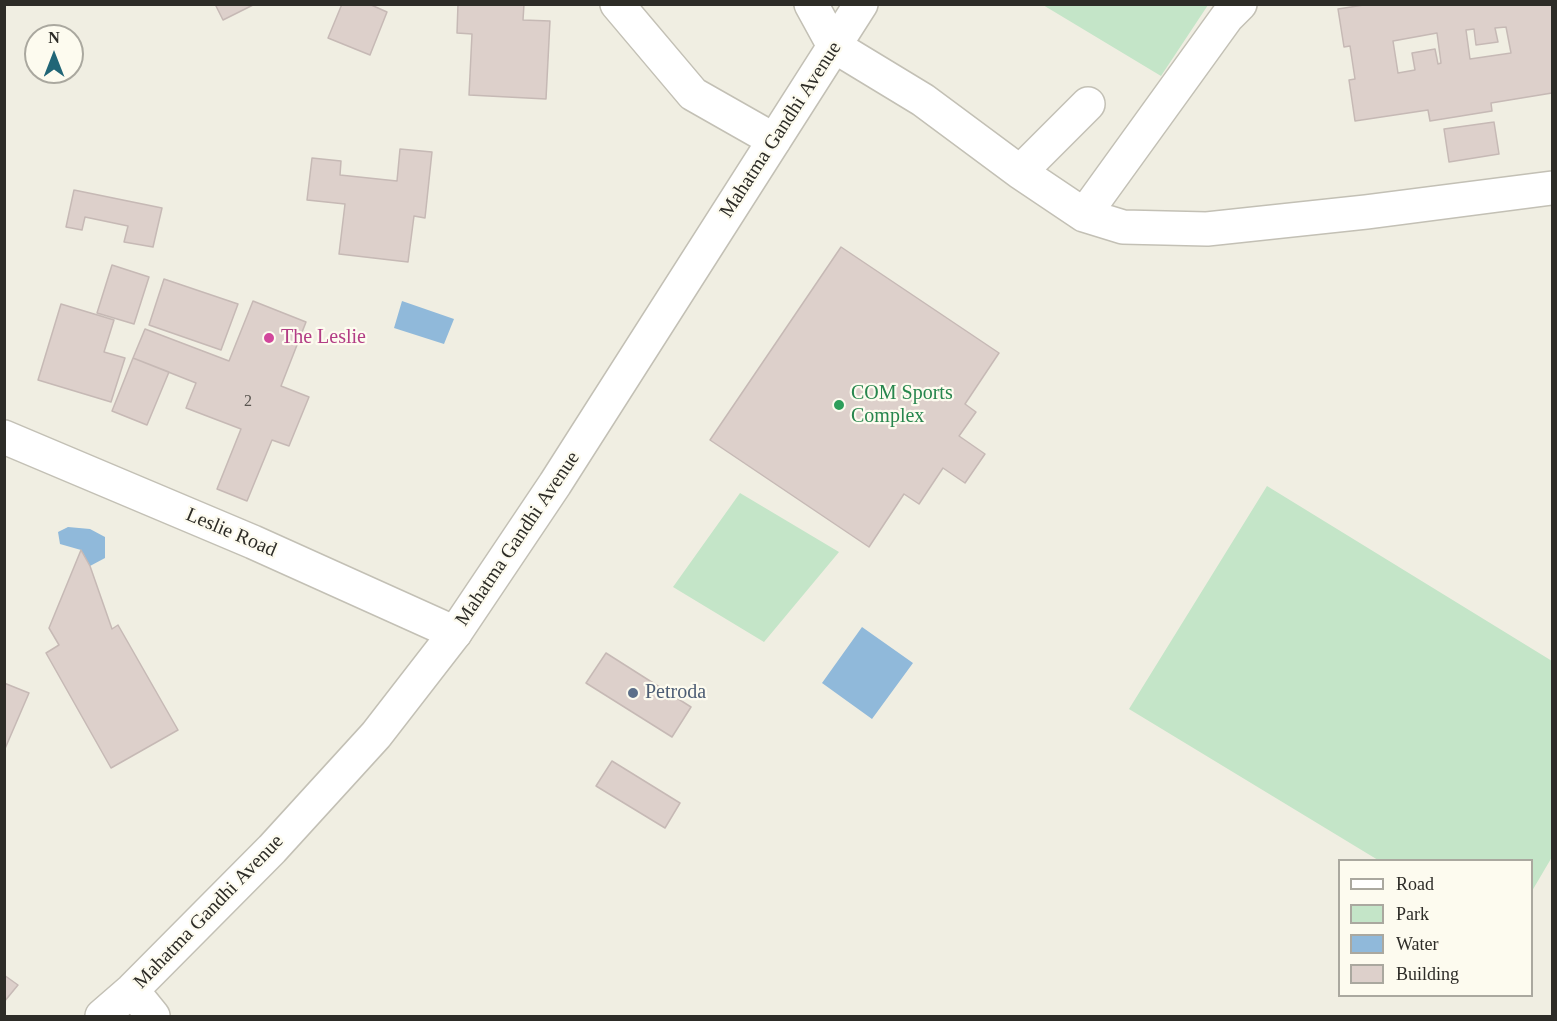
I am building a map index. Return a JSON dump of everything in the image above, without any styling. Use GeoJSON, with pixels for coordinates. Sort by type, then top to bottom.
{"type":"FeatureCollection","features":[{"type":"Feature","properties":{"kind":"main road"},"geometry":{"type":"LineString","coordinates":[[616,4],[693,94],[774,140]]}},
{"type":"Feature","properties":{"kind":"main road"},"geometry":{"type":"LineString","coordinates":[[811,4],[834,46],[923,100],[1020,172],[1084,215],[1123,227],[1207,229],[1366,212],[1552,188]]}},
{"type":"Feature","properties":{"kind":"main road","name":"Mahatma Gandhi Avenue"},"geometry":{"type":"LineString","coordinates":[[102,1017],[132,990],[272,849],[368,744],[455,633],[555,484],[861,4]]}},
{"type":"Feature","properties":{"kind":"main road"},"geometry":{"type":"LineString","coordinates":[[1084,215],[1227,17],[1240,4]]}},
{"type":"Feature","properties":{"kind":"main road"},"geometry":{"type":"LineString","coordinates":[[1020,172],[1088,104]]}},
{"type":"Feature","properties":{"kind":"main road","name":"Leslie Road"},"geometry":{"type":"LineString","coordinates":[[4,437],[253,542],[455,633]]}},
{"type":"Feature","properties":{"kind":"main road"},"geometry":{"type":"LineString","coordinates":[[132,990],[153,1017]]}},
{"type":"Feature","properties":{"kind":"green space"},"geometry":{"type":"Polygon","coordinates":[[[1043,5],[1208,5],[1161,76],[1043,5]]]}},
{"type":"Feature","properties":{"kind":"green space"},"geometry":{"type":"Polygon","coordinates":[[[1267,486],[1552,661],[1552,857],[1533,889],[1533,859],[1376,859],[1129,709],[1267,486]]]}},
{"type":"Feature","properties":{"kind":"green space"},"geometry":{"type":"Polygon","coordinates":[[[740,493],[839,552],[764,642],[673,587],[740,493]]]}},
{"type":"Feature","properties":{"kind":"water"},"geometry":{"type":"Polygon","coordinates":[[[402,301],[454,319],[444,344],[394,328],[402,301]]]}},
{"type":"Feature","properties":{"kind":"water"},"geometry":{"type":"Polygon","coordinates":[[[68,527],[90,529],[105,537],[105,558],[90,566],[81,550],[60,544],[58,532],[68,527]]]}},
{"type":"Feature","properties":{"kind":"water"},"geometry":{"type":"Polygon","coordinates":[[[862,627],[913,663],[872,719],[822,683],[862,627]]]}},
{"type":"Feature","properties":{"kind":"building"},"geometry":{"type":"Polygon","coordinates":[[[215,4],[255,4],[223,20],[215,4]]]}},
{"type":"Feature","properties":{"kind":"building"},"geometry":{"type":"Polygon","coordinates":[[[342,4],[369,4],[387,12],[370,55],[328,38],[342,4]]]}},
{"type":"Feature","properties":{"kind":"building"},"geometry":{"type":"Polygon","coordinates":[[[458,4],[524,4],[523,20],[550,21],[546,99],[469,95],[472,34],[457,33],[458,4]]]}},
{"type":"Feature","properties":{"kind":"building"},"geometry":{"type":"Polygon","coordinates":[[[1370,4],[1552,4],[1552,93],[1491,103],[1492,111],[1430,121],[1428,110],[1355,121],[1349,80],[1355,79],[1350,46],[1344,47],[1338,9],[1370,4]],[[1506,27],[1495,28],[1498,42],[1476,45],[1474,29],[1466,30],[1470,59],[1511,53],[1506,27]],[[1437,33],[1393,41],[1398,73],[1415,70],[1412,53],[1435,49],[1438,64],[1441,63],[1437,33]]]}},
{"type":"Feature","properties":{"kind":"building"},"geometry":{"type":"Polygon","coordinates":[[[1494,122],[1499,154],[1449,162],[1444,129],[1494,122]]]}},
{"type":"Feature","properties":{"kind":"building"},"geometry":{"type":"Polygon","coordinates":[[[400,149],[432,152],[425,218],[414,216],[408,262],[339,254],[345,204],[307,200],[312,158],[341,161],[340,175],[397,181],[400,149]]]}},
{"type":"Feature","properties":{"kind":"building"},"geometry":{"type":"Polygon","coordinates":[[[74,190],[162,208],[153,247],[124,242],[128,226],[85,217],[82,230],[66,227],[74,190]]]}},
{"type":"Feature","properties":{"kind":"building"},"geometry":{"type":"Polygon","coordinates":[[[841,247],[999,353],[965,404],[976,412],[959,436],[985,454],[965,483],[943,468],[919,504],[904,494],[869,547],[710,440],[841,247]]]}},
{"type":"Feature","properties":{"kind":"building"},"geometry":{"type":"Polygon","coordinates":[[[112,265],[149,277],[134,324],[97,313],[112,265]]]}},
{"type":"Feature","properties":{"kind":"building"},"geometry":{"type":"Polygon","coordinates":[[[164,279],[238,304],[221,350],[149,325],[164,279]]]}},
{"type":"Feature","properties":{"kind":"building"},"geometry":{"type":"Polygon","coordinates":[[[253,301],[306,322],[281,386],[309,397],[289,446],[272,440],[247,501],[217,489],[241,429],[186,408],[196,383],[133,358],[145,329],[229,361],[253,301]]]}},
{"type":"Feature","properties":{"kind":"building"},"geometry":{"type":"Polygon","coordinates":[[[61,304],[114,320],[104,352],[125,358],[111,402],[38,380],[61,304]]]}},
{"type":"Feature","properties":{"kind":"building"},"geometry":{"type":"Polygon","coordinates":[[[133,358],[169,372],[147,425],[112,411],[133,358]]]}},
{"type":"Feature","properties":{"kind":"building"},"geometry":{"type":"Polygon","coordinates":[[[81,550],[90,566],[112,629],[118,625],[178,730],[111,768],[46,653],[59,645],[49,628],[81,550]]]}},
{"type":"Feature","properties":{"kind":"building"},"geometry":{"type":"Polygon","coordinates":[[[606,653],[691,707],[672,737],[586,683],[606,653]]]}},
{"type":"Feature","properties":{"kind":"building"},"geometry":{"type":"Polygon","coordinates":[[[4,683],[29,693],[4,751],[4,683]]]}},
{"type":"Feature","properties":{"kind":"building"},"geometry":{"type":"Polygon","coordinates":[[[612,761],[680,803],[665,828],[596,786],[612,761]]]}},
{"type":"Feature","properties":{"kind":"building"},"geometry":{"type":"Polygon","coordinates":[[[4,975],[18,985],[4,1002],[4,975]]]}},
{"type":"Feature","properties":{"kind":"place","name":"The Leslie"},"geometry":{"type":"Point","coordinates":[269,338]}},
{"type":"Feature","properties":{"kind":"place","name":"COM Sports Complex"},"geometry":{"type":"Point","coordinates":[839,405]}},
{"type":"Feature","properties":{"kind":"place","name":"Petroda"},"geometry":{"type":"Point","coordinates":[633,693]}}]}
